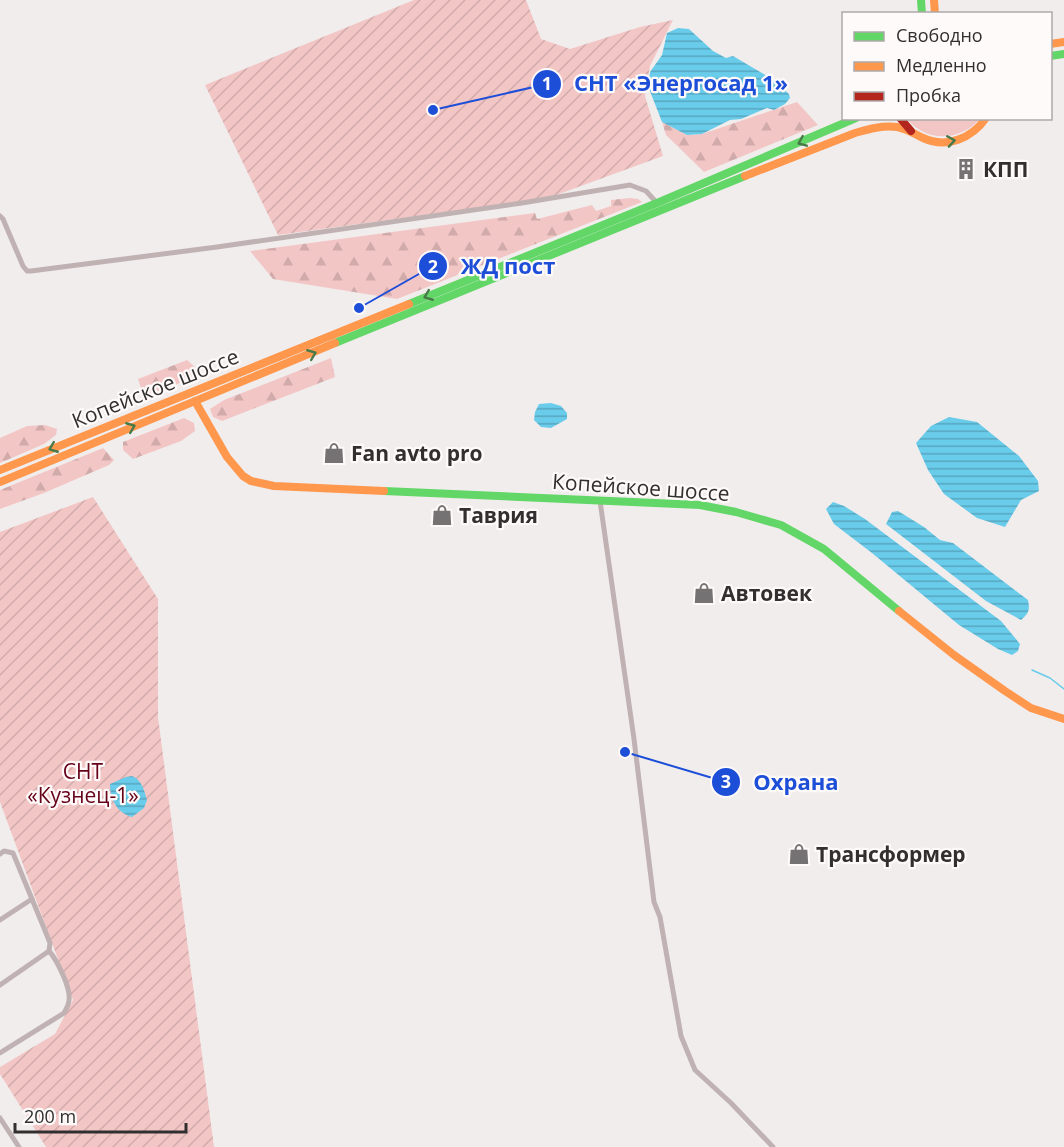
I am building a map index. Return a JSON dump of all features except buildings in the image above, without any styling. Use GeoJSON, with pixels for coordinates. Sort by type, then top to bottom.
{"type":"FeatureCollection","features":[{"type":"Feature","properties":{"kind":"main road","name":"Копейское шоссе"},"geometry":{"type":"LineString","coordinates":[[0,471],[657,203],[851,120]]}},
{"type":"Feature","properties":{"kind":"main road"},"geometry":{"type":"LineString","coordinates":[[902,120],[911,131]]}},
{"type":"Feature","properties":{"kind":"main road","name":"Копейское шоссе"},"geometry":{"type":"LineString","coordinates":[[0,482],[743,176],[855,133],[878,126],[911,131],[927,140],[944,143],[967,137],[975,132],[984,120]]}},
{"type":"Feature","properties":{"kind":"main road"},"geometry":{"type":"LineString","coordinates":[[192,392],[195,401]]}},
{"type":"Feature","properties":{"kind":"main road","name":"Копейское шоссе"},"geometry":{"type":"LineString","coordinates":[[195,401],[220,446],[236,468],[251,481],[274,486],[699,505],[736,512],[782,525],[824,549],[954,655],[1005,691],[1031,708],[1064,720]]}},
{"type":"Feature","properties":{"kind":"street"},"geometry":{"type":"LineString","coordinates":[[0,216],[23,266],[27,271],[31,271],[229,246],[630,185],[646,191],[657,203]]}},
{"type":"Feature","properties":{"kind":"street"},"geometry":{"type":"LineString","coordinates":[[600,501],[634,739],[654,902],[660,917],[681,1036],[695,1070],[731,1103],[773,1147]]}},
{"type":"Feature","properties":{"kind":"street"},"geometry":{"type":"LineString","coordinates":[[0,854],[4,851],[13,853],[50,943],[49,951],[56,960],[70,997],[64,1013],[0,1053]]}},
{"type":"Feature","properties":{"kind":"street"},"geometry":{"type":"LineString","coordinates":[[0,920],[32,899]]}},
{"type":"Feature","properties":{"kind":"street"},"geometry":{"type":"LineString","coordinates":[[0,985],[49,951]]}},
{"type":"Feature","properties":{"kind":"street"},"geometry":{"type":"LineString","coordinates":[[0,1118],[17,1145],[9,1147]]}},
{"type":"Feature","properties":{"kind":"green space"},"geometry":{"type":"Polygon","coordinates":[[[414,0],[526,0],[541,39],[570,49],[640,27],[673,20],[650,66],[645,96],[663,156],[548,198],[278,235],[205,85],[414,0]]]}},
{"type":"Feature","properties":{"kind":"green space"},"geometry":{"type":"Polygon","coordinates":[[[797,102],[818,125],[704,172],[666,135],[662,122],[687,135],[702,134],[797,102]]]}},
{"type":"Feature","properties":{"kind":"green space"},"geometry":{"type":"Polygon","coordinates":[[[908,120],[979,120],[963,132],[944,136],[924,132],[908,120]]]}},
{"type":"Feature","properties":{"kind":"green space"},"geometry":{"type":"Polygon","coordinates":[[[630,198],[642,202],[397,299],[273,279],[250,251],[535,213],[537,219],[592,205],[596,211],[611,206],[611,200],[630,198]]]}},
{"type":"Feature","properties":{"kind":"green space"},"geometry":{"type":"Polygon","coordinates":[[[331,358],[335,377],[222,421],[213,417],[210,409],[224,400],[331,358]]]}},
{"type":"Feature","properties":{"kind":"green space"},"geometry":{"type":"Polygon","coordinates":[[[187,360],[203,374],[144,397],[138,379],[187,360]]]}},
{"type":"Feature","properties":{"kind":"green space"},"geometry":{"type":"Polygon","coordinates":[[[184,418],[194,423],[195,431],[181,441],[133,459],[123,450],[123,442],[184,418]]]}},
{"type":"Feature","properties":{"kind":"green space"},"geometry":{"type":"Polygon","coordinates":[[[45,425],[57,429],[56,435],[44,444],[0,463],[0,438],[27,426],[45,425]]]}},
{"type":"Feature","properties":{"kind":"green space"},"geometry":{"type":"Polygon","coordinates":[[[103,448],[114,460],[109,465],[0,509],[0,490],[103,448]]]}},
{"type":"Feature","properties":{"kind":"green space","name":"СНТ «Кузнец-1»"},"geometry":{"type":"Polygon","coordinates":[[[93,497],[158,599],[158,717],[214,1147],[46,1147],[0,1074],[0,1067],[55,1034],[73,1000],[0,802],[0,532],[93,497]]]}},
{"type":"Feature","properties":{"kind":"water"},"geometry":{"type":"Polygon","coordinates":[[[678,28],[689,29],[713,51],[726,58],[733,56],[772,79],[789,94],[790,98],[774,110],[767,108],[741,119],[730,120],[702,134],[687,135],[662,122],[648,86],[650,72],[662,55],[667,33],[678,28]]]}},
{"type":"Feature","properties":{"kind":"water"},"geometry":{"type":"Polygon","coordinates":[[[551,403],[561,406],[567,413],[567,419],[551,428],[541,427],[534,420],[535,412],[539,404],[551,403]]]}},
{"type":"Feature","properties":{"kind":"water"},"geometry":{"type":"Polygon","coordinates":[[[949,417],[977,422],[1019,456],[1038,481],[1039,491],[1021,500],[1005,527],[977,518],[944,494],[928,470],[916,443],[931,426],[949,417]]]}},
{"type":"Feature","properties":{"kind":"water"},"geometry":{"type":"Polygon","coordinates":[[[833,502],[865,519],[1001,621],[1020,644],[1018,651],[1012,655],[998,649],[959,625],[834,524],[826,509],[833,502]]]}},
{"type":"Feature","properties":{"kind":"water"},"geometry":{"type":"Polygon","coordinates":[[[898,511],[940,540],[953,543],[1028,600],[1029,609],[1026,615],[1021,620],[986,601],[886,524],[892,512],[898,511]]]}},
{"type":"Feature","properties":{"kind":"water"},"geometry":{"type":"Polygon","coordinates":[[[132,776],[144,789],[147,800],[144,808],[132,817],[115,805],[110,784],[132,776]]]}},
{"type":"Feature","properties":{"kind":"waterway"},"geometry":{"type":"LineString","coordinates":[[1032,670],[1050,678],[1064,689]]}},
{"type":"Feature","properties":{"kind":"traffic: fast"},"geometry":{"type":"LineString","coordinates":[[921,0],[922,12]]}},
{"type":"Feature","properties":{"kind":"traffic: fast"},"geometry":{"type":"LineString","coordinates":[[1052,56],[1064,54]]}},
{"type":"Feature","properties":{"kind":"traffic: fast"},"geometry":{"type":"LineString","coordinates":[[409,304],[657,203],[851,120]]}},
{"type":"Feature","properties":{"kind":"traffic: fast"},"geometry":{"type":"LineString","coordinates":[[335,343],[745,176]]}},
{"type":"Feature","properties":{"kind":"traffic: fast"},"geometry":{"type":"LineString","coordinates":[[384,491],[700,505],[736,512],[781,525],[824,549],[899,611]]}},
{"type":"Feature","properties":{"kind":"traffic: slow"},"geometry":{"type":"LineString","coordinates":[[934,0],[935,12]]}},
{"type":"Feature","properties":{"kind":"traffic: slow"},"geometry":{"type":"LineString","coordinates":[[1052,44],[1064,42]]}},
{"type":"Feature","properties":{"kind":"traffic: slow"},"geometry":{"type":"LineString","coordinates":[[745,176],[855,133],[871,129],[897,127],[932,141],[950,142],[974,131],[984,120]]}},
{"type":"Feature","properties":{"kind":"traffic: slow"},"geometry":{"type":"LineString","coordinates":[[0,470],[409,304]]}},
{"type":"Feature","properties":{"kind":"traffic: slow"},"geometry":{"type":"LineString","coordinates":[[0,482],[335,343]]}},
{"type":"Feature","properties":{"kind":"traffic: slow"},"geometry":{"type":"LineString","coordinates":[[195,401],[227,457],[243,476],[251,481],[274,486],[384,491]]}},
{"type":"Feature","properties":{"kind":"traffic: slow"},"geometry":{"type":"LineString","coordinates":[[899,611],[954,655],[1005,691],[1031,708],[1064,719]]}},
{"type":"Feature","properties":{"kind":"traffic: jam"},"geometry":{"type":"LineString","coordinates":[[902,120],[911,131]]}},
{"type":"Feature","properties":{"kind":"place","name":"СНТ «Энергосад 1»"},"geometry":{"type":"Point","coordinates":[433,110]}},
{"type":"Feature","properties":{"kind":"place","name":"КПП"},"geometry":{"type":"Point","coordinates":[966,169]}},
{"type":"Feature","properties":{"kind":"place","name":"ЖД пост"},"geometry":{"type":"Point","coordinates":[359,308]}},
{"type":"Feature","properties":{"kind":"place","name":"Fan avto pro"},"geometry":{"type":"Point","coordinates":[334,453]}},
{"type":"Feature","properties":{"kind":"place","name":"Таврия"},"geometry":{"type":"Point","coordinates":[442,515]}},
{"type":"Feature","properties":{"kind":"place","name":"Автовек"},"geometry":{"type":"Point","coordinates":[704,593]}},
{"type":"Feature","properties":{"kind":"place","name":"Охрана"},"geometry":{"type":"Point","coordinates":[625,752]}},
{"type":"Feature","properties":{"kind":"place","name":"Трансформер"},"geometry":{"type":"Point","coordinates":[799,854]}}]}
